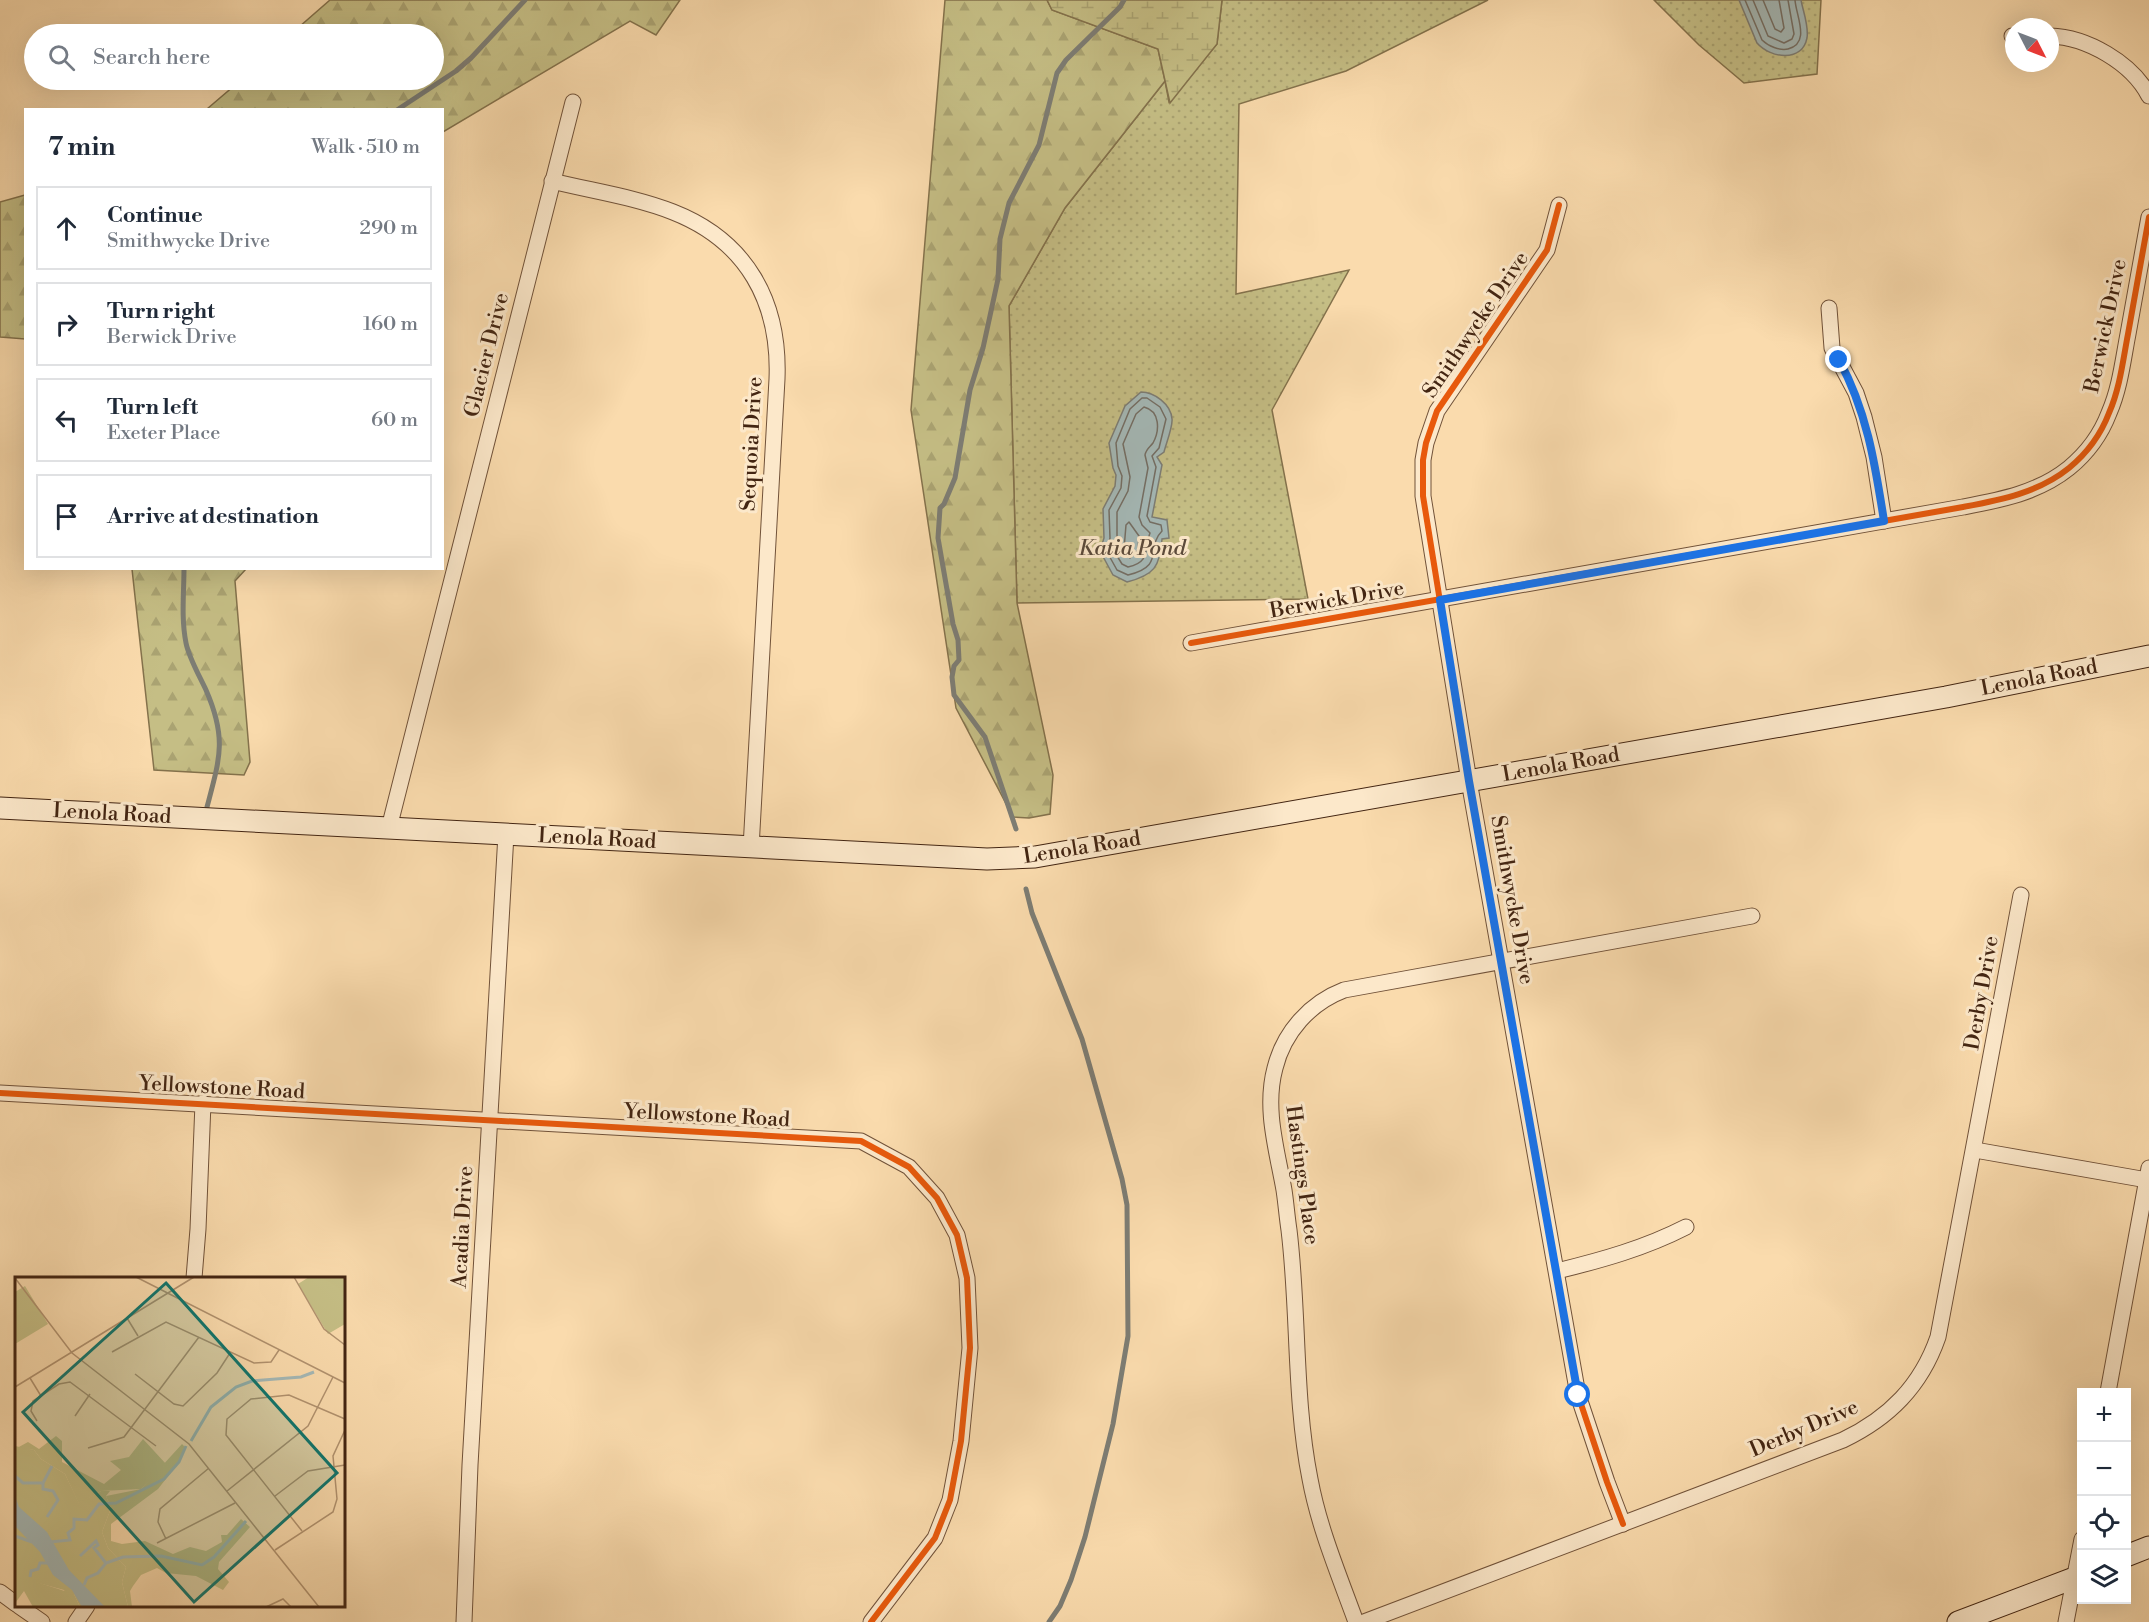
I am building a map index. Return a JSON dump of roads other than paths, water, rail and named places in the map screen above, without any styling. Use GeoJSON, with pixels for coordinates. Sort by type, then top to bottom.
{"type":"FeatureCollection","features":[{"type":"Feature","properties":{"kind":"main road","name":"Lenola Road"},"geometry":{"type":"LineString","coordinates":[[0,808],[751,848],[987,859],[1035,857],[1946,697],[2149,656]]}},
{"type":"Feature","properties":{"kind":"main road"},"geometry":{"type":"LineString","coordinates":[[2131,1554],[2149,1547]]}},
{"type":"Feature","properties":{"kind":"main road"},"geometry":{"type":"LineString","coordinates":[[1958,1622],[2077,1576]]}},
{"type":"Feature","properties":{"kind":"street"},"geometry":{"type":"LineString","coordinates":[[2059,36],[2106,53],[2137,77],[2149,96]]}},
{"type":"Feature","properties":{"kind":"street","name":"Glacier Drive"},"geometry":{"type":"LineString","coordinates":[[389,828],[573,102]]}},
{"type":"Feature","properties":{"kind":"street","name":"Sequoia Drive"},"geometry":{"type":"LineString","coordinates":[[552,181],[652,205],[705,227],[721,238],[743,261],[759,286],[771,314],[777,349],[777,379],[751,848]]}},
{"type":"Feature","properties":{"kind":"street","name":"Smithwycke Drive"},"geometry":{"type":"LineString","coordinates":[[1559,205],[1547,250],[1446,396],[1431,425],[1423,460],[1422,496],[1469,781],[1578,1395],[1623,1524]]}},
{"type":"Feature","properties":{"kind":"street","name":"Berwick Drive"},"geometry":{"type":"LineString","coordinates":[[1191,642],[1884,521],[2002,499],[2026,492],[2049,481],[2068,468],[2099,434],[2109,413],[2120,379],[2149,217]]}},
{"type":"Feature","properties":{"kind":"street"},"geometry":{"type":"LineString","coordinates":[[1829,308],[1832,348],[1856,393],[1864,417],[1874,457],[1884,521]]}},
{"type":"Feature","properties":{"kind":"street","name":"Acadia Drive"},"geometry":{"type":"LineString","coordinates":[[464,1622],[471,1453],[506,834]]}},
{"type":"Feature","properties":{"kind":"street","name":"Derby Drive"},"geometry":{"type":"LineString","coordinates":[[1364,1622],[1843,1440],[1865,1429],[1902,1401],[1930,1361],[1938,1337],[1975,1150],[2021,895]]}},
{"type":"Feature","properties":{"kind":"street","name":"Hastings Place"},"geometry":{"type":"LineString","coordinates":[[1356,1622],[1327,1543],[1309,1478],[1294,1277],[1284,1191],[1270,1105],[1275,1067],[1290,1034],[1312,1007],[1344,990],[1752,916]]}},
{"type":"Feature","properties":{"kind":"street","name":"Yellowstone Road"},"geometry":{"type":"LineString","coordinates":[[0,1093],[861,1141],[909,1167],[937,1198],[957,1235],[967,1278],[970,1348],[961,1441],[950,1500],[935,1538],[871,1622]]}},
{"type":"Feature","properties":{"kind":"street"},"geometry":{"type":"LineString","coordinates":[[194,1277],[203,1104]]}},
{"type":"Feature","properties":{"kind":"street"},"geometry":{"type":"LineString","coordinates":[[1975,1150],[2148,1174],[2109,1388]]}},
{"type":"Feature","properties":{"kind":"street"},"geometry":{"type":"LineString","coordinates":[[1557,1271],[1618,1256],[1656,1242],[1686,1227]]}},
{"type":"Feature","properties":{"kind":"street"},"geometry":{"type":"LineString","coordinates":[[2066,1622],[2077,1580]]}},
{"type":"Feature","properties":{"kind":"street"},"geometry":{"type":"LineString","coordinates":[[0,1592],[15,1603]]}},
{"type":"Feature","properties":{"kind":"street"},"geometry":{"type":"LineString","coordinates":[[21,1607],[42,1622]]}},
{"type":"Feature","properties":{"kind":"street"},"geometry":{"type":"LineString","coordinates":[[76,1622],[86,1607]]}},
{"type":"Feature","properties":{"kind":"water"},"geometry":{"type":"Polygon","coordinates":[[[1739,0],[1801,0],[1807,29],[1804,46],[1792,55],[1785,56],[1763,48],[1757,43],[1739,0]]]}},
{"type":"Feature","properties":{"kind":"water","name":"Katia Pond"},"geometry":{"type":"Polygon","coordinates":[[[1141,392],[1151,394],[1161,400],[1169,408],[1172,419],[1164,452],[1157,457],[1162,465],[1152,517],[1167,520],[1169,538],[1162,539],[1159,557],[1154,568],[1144,576],[1127,582],[1113,575],[1100,551],[1104,538],[1103,509],[1115,486],[1116,475],[1109,443],[1125,406],[1141,392]]]}},
{"type":"Feature","properties":{"kind":"waterway"},"geometry":{"type":"LineString","coordinates":[[444,79],[471,58],[525,0]]}},
{"type":"Feature","properties":{"kind":"waterway"},"geometry":{"type":"LineString","coordinates":[[1016,829],[985,737],[954,695],[952,677],[954,666],[959,660],[958,640],[953,624],[938,538],[940,508],[955,478],[970,390],[983,348],[998,279],[1000,239],[1009,203],[1039,145],[1057,73],[1066,60],[1120,7],[1124,0]]}},
{"type":"Feature","properties":{"kind":"waterway"},"geometry":{"type":"LineString","coordinates":[[400,108],[427,90]]}},
{"type":"Feature","properties":{"kind":"waterway"},"geometry":{"type":"LineString","coordinates":[[184,570],[184,634],[192,661],[213,707],[219,735],[218,761],[207,807]]}},
{"type":"Feature","properties":{"kind":"waterway"},"geometry":{"type":"LineString","coordinates":[[1026,889],[1032,913],[1082,1039],[1122,1179],[1127,1205],[1128,1336],[1113,1424],[1085,1537],[1060,1606],[1049,1622]]}}]}
